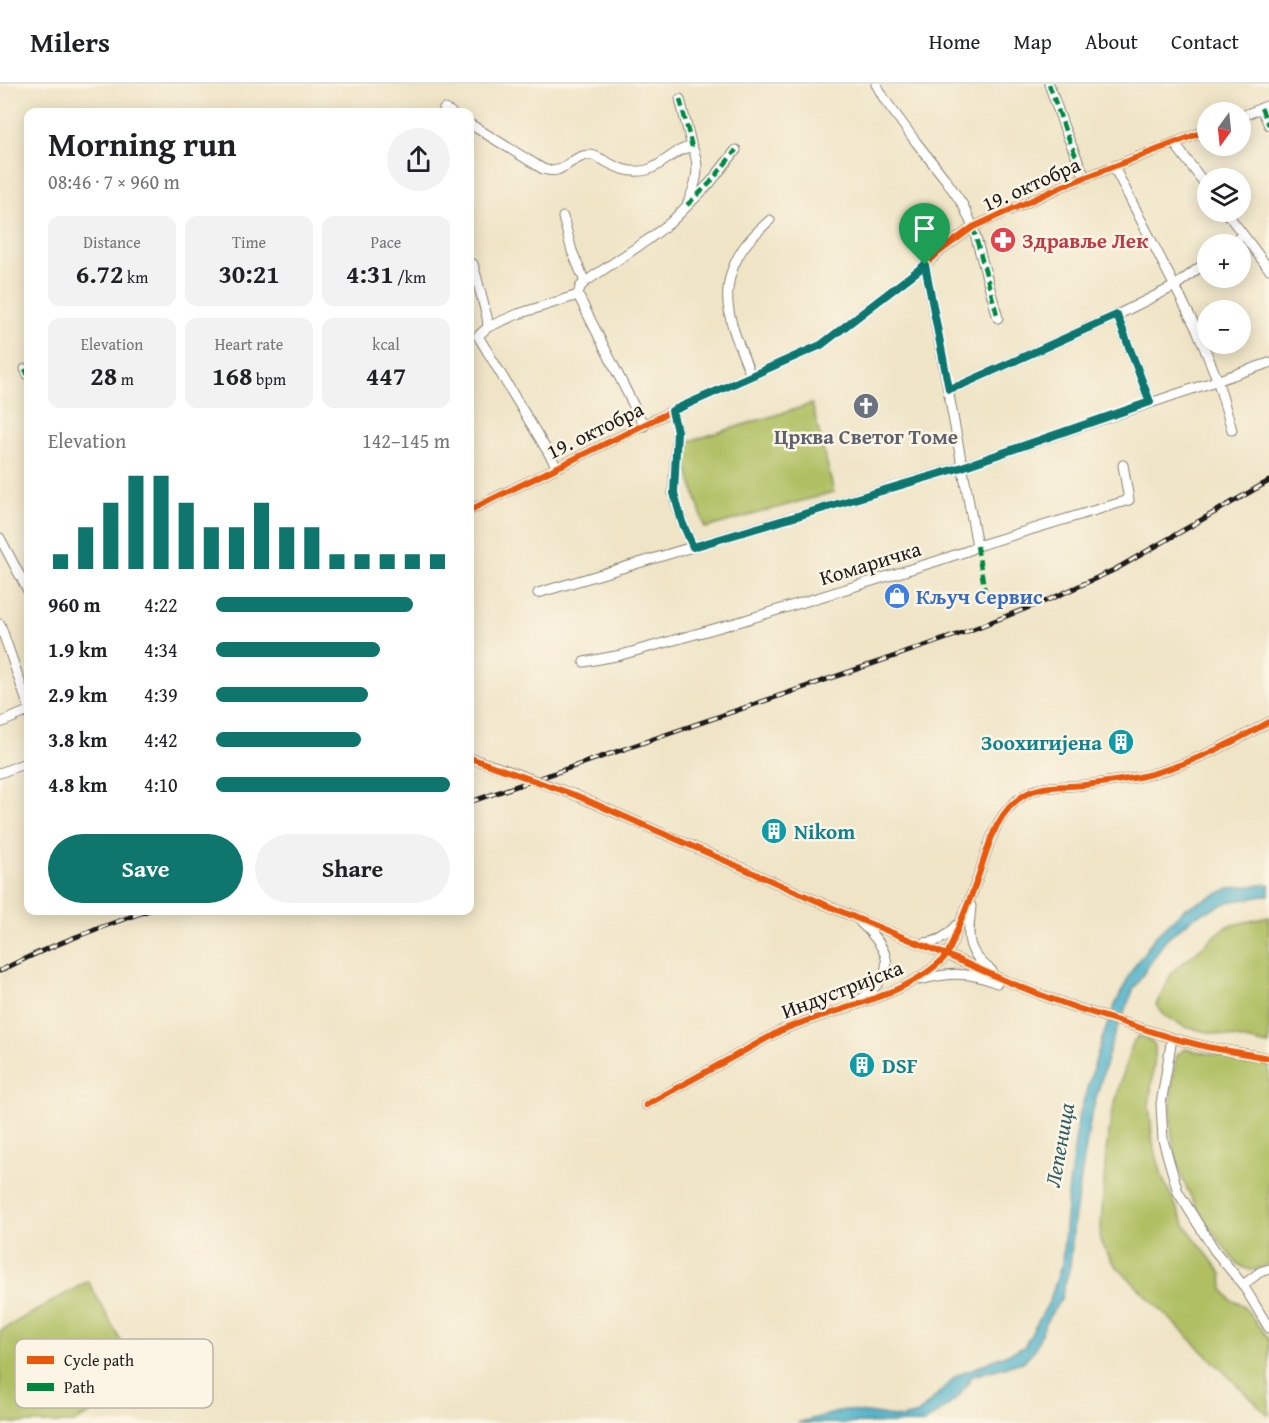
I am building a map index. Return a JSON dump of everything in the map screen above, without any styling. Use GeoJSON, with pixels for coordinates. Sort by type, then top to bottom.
{"type":"FeatureCollection","features":[{"type":"Feature","properties":{"kind":"street"},"geometry":{"type":"LineString","coordinates":[[876,84],[885,100],[963,205],[973,227],[998,318]]}},
{"type":"Feature","properties":{"kind":"street"},"geometry":{"type":"LineString","coordinates":[[1049,84],[1085,177]]}},
{"type":"Feature","properties":{"kind":"street"},"geometry":{"type":"LineString","coordinates":[[680,99],[696,157],[696,184],[687,205]]}},
{"type":"Feature","properties":{"kind":"street"},"geometry":{"type":"LineString","coordinates":[[1251,112],[1265,106],[1269,125]]}},
{"type":"Feature","properties":{"kind":"street"},"geometry":{"type":"LineString","coordinates":[[474,126],[543,169],[551,171],[590,155],[630,172],[649,170],[681,150],[692,147]]}},
{"type":"Feature","properties":{"kind":"street","name":"19. октобра"},"geometry":{"type":"LineString","coordinates":[[474,508],[672,411],[821,345],[973,227],[1063,186],[1197,134]]}},
{"type":"Feature","properties":{"kind":"street"},"geometry":{"type":"LineString","coordinates":[[1174,143],[1197,173]]}},
{"type":"Feature","properties":{"kind":"street"},"geometry":{"type":"LineString","coordinates":[[644,426],[578,295],[580,287],[671,222],[710,183],[736,150]]}},
{"type":"Feature","properties":{"kind":"street"},"geometry":{"type":"LineString","coordinates":[[1114,166],[1198,332],[1217,379],[1232,430]]}},
{"type":"Feature","properties":{"kind":"street"},"geometry":{"type":"LineString","coordinates":[[563,217],[572,251],[585,282]]}},
{"type":"Feature","properties":{"kind":"street"},"geometry":{"type":"LineString","coordinates":[[750,376],[728,309],[728,283],[734,264],[745,245],[770,220]]}},
{"type":"Feature","properties":{"kind":"street"},"geometry":{"type":"LineString","coordinates":[[1251,245],[1269,269]]}},
{"type":"Feature","properties":{"kind":"street"},"geometry":{"type":"LineString","coordinates":[[925,265],[977,546]]}},
{"type":"Feature","properties":{"kind":"street"},"geometry":{"type":"LineString","coordinates":[[474,268],[488,327]]}},
{"type":"Feature","properties":{"kind":"street"},"geometry":{"type":"LineString","coordinates":[[949,389],[1117,315],[1175,286],[1197,269]]}},
{"type":"Feature","properties":{"kind":"street"},"geometry":{"type":"LineString","coordinates":[[556,467],[474,338],[488,327],[518,314],[578,295]]}},
{"type":"Feature","properties":{"kind":"street"},"geometry":{"type":"LineString","coordinates":[[1117,315],[1150,402]]}},
{"type":"Feature","properties":{"kind":"street"},"geometry":{"type":"LineString","coordinates":[[538,593],[962,467],[1269,363]]}},
{"type":"Feature","properties":{"kind":"street"},"geometry":{"type":"LineString","coordinates":[[672,411],[677,431],[674,493],[682,522],[693,547]]}},
{"type":"Feature","properties":{"kind":"street","name":"Комаричка"},"geometry":{"type":"LineString","coordinates":[[584,662],[621,655],[742,621],[1129,500],[1123,465]]}},
{"type":"Feature","properties":{"kind":"street"},"geometry":{"type":"LineString","coordinates":[[0,538],[24,583]]}},
{"type":"Feature","properties":{"kind":"street"},"geometry":{"type":"LineString","coordinates":[[0,624],[24,693]]}},
{"type":"Feature","properties":{"kind":"street"},"geometry":{"type":"LineString","coordinates":[[0,723],[24,713]]}},
{"type":"Feature","properties":{"kind":"street","name":"Индустријска"},"geometry":{"type":"LineString","coordinates":[[646,1105],[780,1031],[884,994],[924,974],[947,955],[999,820],[1008,808],[1024,795],[1041,789],[1114,781],[1168,769],[1214,751],[1269,722]]}},
{"type":"Feature","properties":{"kind":"street"},"geometry":{"type":"LineString","coordinates":[[474,759],[575,795],[856,918],[1041,995],[1172,1038],[1269,1058]]}},
{"type":"Feature","properties":{"kind":"street"},"geometry":{"type":"LineString","coordinates":[[0,773],[24,764]]}},
{"type":"Feature","properties":{"kind":"street"},"geometry":{"type":"LineString","coordinates":[[972,894],[968,936],[970,945],[983,964],[1006,981]]}},
{"type":"Feature","properties":{"kind":"street"},"geometry":{"type":"LineString","coordinates":[[853,1004],[875,988],[886,972],[885,954],[880,943],[856,918]]}},
{"type":"Feature","properties":{"kind":"street"},"geometry":{"type":"LineString","coordinates":[[916,942],[934,942],[950,933],[962,918]]}},
{"type":"Feature","properties":{"kind":"street"},"geometry":{"type":"LineString","coordinates":[[906,984],[940,975],[962,974],[990,981],[1021,994],[1041,995]]}},
{"type":"Feature","properties":{"kind":"street"},"geometry":{"type":"LineString","coordinates":[[1172,1038],[1161,1104],[1163,1140],[1178,1192],[1215,1251],[1243,1286],[1269,1328]]}},
{"type":"Feature","properties":{"kind":"street"},"geometry":{"type":"LineString","coordinates":[[1243,1286],[1260,1272],[1269,1269]]}},
{"type":"Feature","properties":{"kind":"green space"},"geometry":{"type":"Polygon","coordinates":[[[812,404],[834,492],[705,528],[680,444],[812,404]]]}},
{"type":"Feature","properties":{"kind":"green space"},"geometry":{"type":"Polygon","coordinates":[[[1269,917],[1269,1045],[1185,1027],[1165,1016],[1156,1005],[1172,972],[1227,926],[1269,917]]]}},
{"type":"Feature","properties":{"kind":"green space"},"geometry":{"type":"Polygon","coordinates":[[[1138,1036],[1146,1038],[1155,1045],[1149,1106],[1153,1143],[1163,1179],[1185,1225],[1222,1274],[1223,1289],[1231,1300],[1243,1305],[1269,1340],[1269,1416],[1113,1263],[1100,1241],[1106,1151],[1112,1114],[1126,1063],[1138,1036]]]}},
{"type":"Feature","properties":{"kind":"green space"},"geometry":{"type":"Polygon","coordinates":[[[1185,1049],[1269,1065],[1269,1264],[1256,1269],[1247,1269],[1229,1254],[1203,1218],[1181,1175],[1171,1130],[1171,1107],[1177,1055],[1185,1049]]]}},
{"type":"Feature","properties":{"kind":"green space"},"geometry":{"type":"Polygon","coordinates":[[[88,1281],[120,1339],[15,1339],[15,1408],[100,1408],[74,1423],[0,1423],[0,1331],[88,1281]]]}},
{"type":"Feature","properties":{"kind":"water"},"geometry":{"type":"Polygon","coordinates":[[[1269,884],[1269,895],[1229,902],[1196,916],[1166,939],[1134,988],[1112,1041],[1091,1116],[1074,1221],[1070,1266],[1061,1299],[1047,1320],[1035,1349],[1023,1362],[972,1376],[959,1396],[924,1423],[797,1423],[845,1410],[902,1418],[918,1414],[956,1376],[1024,1347],[1050,1300],[1062,1263],[1078,1119],[1102,1039],[1132,970],[1154,938],[1184,909],[1230,888],[1269,884]]]}},
{"type":"Feature","properties":{"kind":"railway"},"geometry":{"type":"LineString","coordinates":[[474,801],[968,631],[1053,598],[1116,569],[1269,481]]}},
{"type":"Feature","properties":{"kind":"railway"},"geometry":{"type":"LineString","coordinates":[[0,971],[55,945],[136,915]]}},
{"type":"Feature","properties":{"kind":"marked path"},"geometry":{"type":"LineString","coordinates":[[1049,84],[1085,177]]}},
{"type":"Feature","properties":{"kind":"marked path"},"geometry":{"type":"LineString","coordinates":[[680,99],[692,147]]}},
{"type":"Feature","properties":{"kind":"marked path"},"geometry":{"type":"LineString","coordinates":[[1261,108],[1269,125]]}},
{"type":"Feature","properties":{"kind":"marked path"},"geometry":{"type":"LineString","coordinates":[[687,205],[710,183],[736,150]]}},
{"type":"Feature","properties":{"kind":"marked path"},"geometry":{"type":"LineString","coordinates":[[973,227],[998,318]]}},
{"type":"Feature","properties":{"kind":"marked path"},"geometry":{"type":"LineString","coordinates":[[977,546],[986,598]]}},
{"type":"Feature","properties":{"kind":"cycle path"},"geometry":{"type":"LineString","coordinates":[[474,508],[672,411],[821,345],[973,227],[1063,186],[1197,134]]}},
{"type":"Feature","properties":{"kind":"cycle path"},"geometry":{"type":"LineString","coordinates":[[646,1105],[780,1031],[889,993],[929,971],[949,951],[999,821],[1013,803],[1023,796],[1045,788],[1085,785],[1156,773],[1206,754],[1269,722]]}},
{"type":"Feature","properties":{"kind":"cycle path"},"geometry":{"type":"LineString","coordinates":[[474,759],[575,795],[856,918],[1041,995],[1172,1038],[1269,1058]]}},
{"type":"Feature","properties":{"kind":"place","name":"Здравље Лек"},"geometry":{"type":"Point","coordinates":[1003,240]}},
{"type":"Feature","properties":{"kind":"place","name":"Црква Светог Томе"},"geometry":{"type":"Point","coordinates":[866,406]}},
{"type":"Feature","properties":{"kind":"place","name":"Кључ Сервис"},"geometry":{"type":"Point","coordinates":[897,596]}},
{"type":"Feature","properties":{"kind":"place","name":"Зоохигијена"},"geometry":{"type":"Point","coordinates":[1121,742]}},
{"type":"Feature","properties":{"kind":"place","name":"Nikom"},"geometry":{"type":"Point","coordinates":[774,831]}},
{"type":"Feature","properties":{"kind":"place","name":"DSF"},"geometry":{"type":"Point","coordinates":[862,1065]}},
{"type":"Feature","properties":{"kind":"route"},"geometry":{"type":"LineString","coordinates":[[925,265],[949,389],[1117,315],[1150,402],[962,467],[693,547],[682,522],[674,493],[677,431],[672,411],[821,345],[925,265]]}},
{"type":"Feature","properties":{"kind":"water label","name":"Лепеница"},"geometry":{"type":"Point","coordinates":[1059,1145]}}]}
